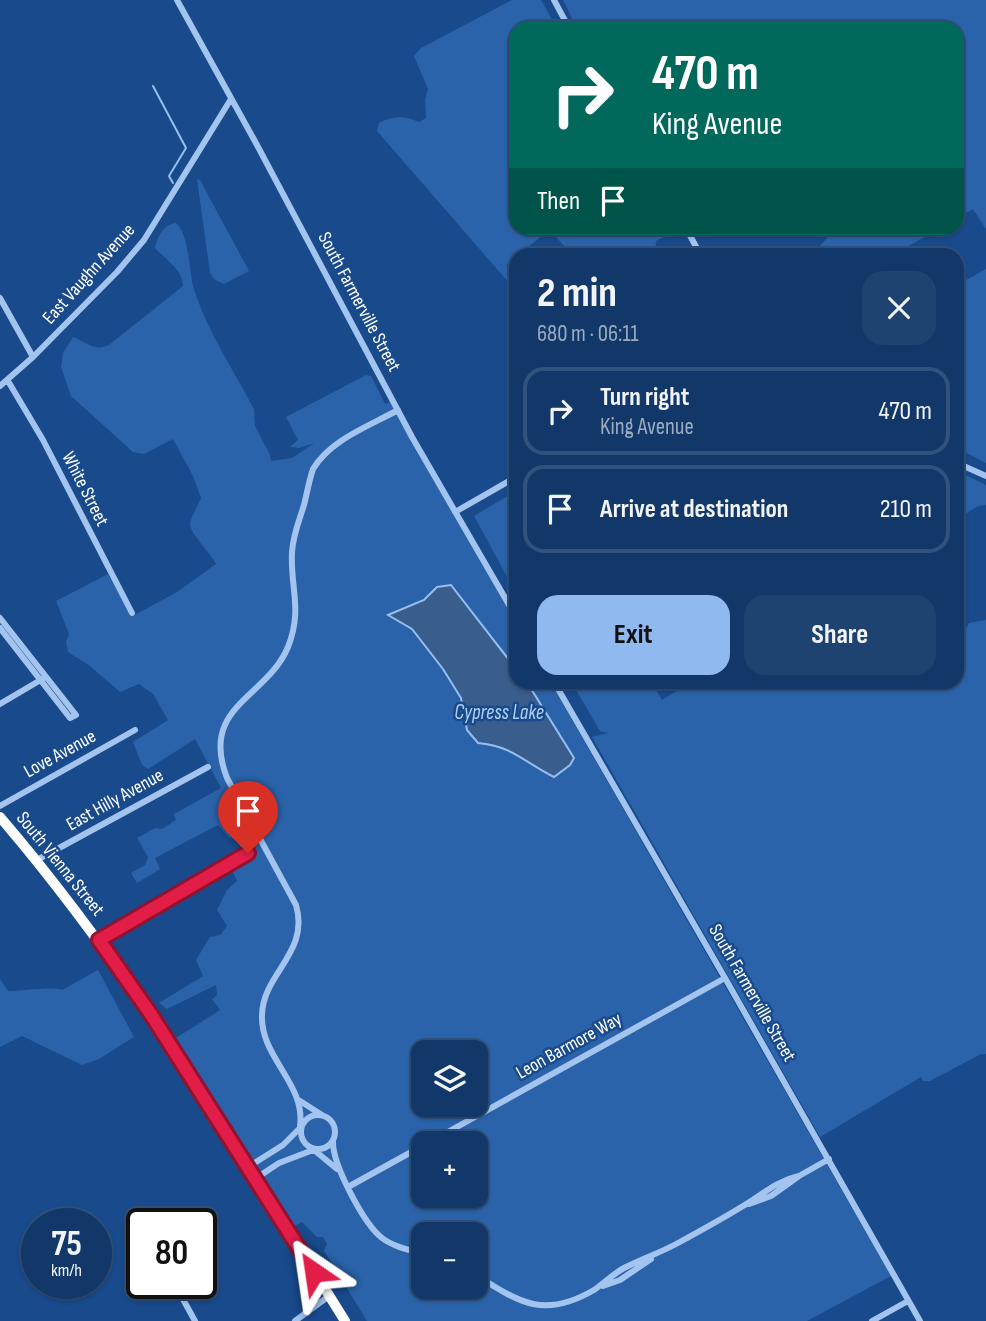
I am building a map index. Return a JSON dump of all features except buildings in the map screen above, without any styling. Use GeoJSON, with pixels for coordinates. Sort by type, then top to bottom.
{"type":"FeatureCollection","features":[{"type":"Feature","properties":{"kind":"highway","name":"South Vienna Street"},"geometry":{"type":"LineString","coordinates":[[0,817],[99,940],[152,1016],[345,1321]]}},
{"type":"Feature","properties":{"kind":"street","name":"South Farmerville Street"},"geometry":{"type":"LineString","coordinates":[[177,0],[398,410],[509,605]]}},
{"type":"Feature","properties":{"kind":"street"},"geometry":{"type":"LineString","coordinates":[[554,0],[565,21]]}},
{"type":"Feature","properties":{"kind":"street","name":"East Vaughn Avenue"},"geometry":{"type":"LineString","coordinates":[[3,383],[33,357],[117,272],[144,240],[231,99]]}},
{"type":"Feature","properties":{"kind":"street"},"geometry":{"type":"LineString","coordinates":[[0,298],[33,357]]}},
{"type":"Feature","properties":{"kind":"street","name":"White Street"},"geometry":{"type":"LineString","coordinates":[[3,383],[43,440],[132,613]]}},
{"type":"Feature","properties":{"kind":"street"},"geometry":{"type":"LineString","coordinates":[[398,410],[333,447],[319,459],[313,469],[293,540],[297,608],[293,631],[279,663],[239,702],[222,732],[222,758],[227,778],[300,916],[296,942],[269,989],[262,1007],[262,1022],[268,1046],[300,1101],[330,1118],[335,1124],[337,1131],[334,1156],[339,1170],[370,1224],[383,1238],[398,1247],[411,1250]]}},
{"type":"Feature","properties":{"kind":"street"},"geometry":{"type":"LineString","coordinates":[[964,466],[986,476]]}},
{"type":"Feature","properties":{"kind":"street"},"geometry":{"type":"LineString","coordinates":[[455,512],[509,481]]}},
{"type":"Feature","properties":{"kind":"street"},"geometry":{"type":"LineString","coordinates":[[0,618],[43,678],[69,718],[74,717],[76,715],[43,678],[0,628]]}},
{"type":"Feature","properties":{"kind":"street"},"geometry":{"type":"LineString","coordinates":[[0,704],[43,678]]}},
{"type":"Feature","properties":{"kind":"street","name":"South Farmerville Street"},"geometry":{"type":"LineString","coordinates":[[558,689],[920,1321]]}},
{"type":"Feature","properties":{"kind":"street","name":"Love Avenue"},"geometry":{"type":"LineString","coordinates":[[0,806],[135,730]]}},
{"type":"Feature","properties":{"kind":"street","name":"East Hilly Avenue"},"geometry":{"type":"LineString","coordinates":[[37,860],[208,767]]}},
{"type":"Feature","properties":{"kind":"street"},"geometry":{"type":"LineString","coordinates":[[99,940],[248,853]]}},
{"type":"Feature","properties":{"kind":"street","name":"Leon Barmore Way"},"geometry":{"type":"LineString","coordinates":[[450,1131],[725,978]]}},
{"type":"Feature","properties":{"kind":"street"},"geometry":{"type":"LineString","coordinates":[[300,1101],[303,1140],[339,1170]]}},
{"type":"Feature","properties":{"kind":"street"},"geometry":{"type":"LineString","coordinates":[[248,1167],[283,1145],[311,1117],[323,1115]]}},
{"type":"Feature","properties":{"kind":"street"},"geometry":{"type":"LineString","coordinates":[[255,1179],[279,1163],[334,1140]]}},
{"type":"Feature","properties":{"kind":"street"},"geometry":{"type":"LineString","coordinates":[[348,1187],[411,1152]]}},
{"type":"Feature","properties":{"kind":"street"},"geometry":{"type":"LineString","coordinates":[[488,1283],[512,1298],[533,1305],[565,1303],[598,1287],[630,1265],[656,1255],[746,1205],[772,1186],[799,1176],[828,1159]]}},
{"type":"Feature","properties":{"kind":"street"},"geometry":{"type":"LineString","coordinates":[[295,1321],[329,1296]]}},
{"type":"Feature","properties":{"kind":"street"},"geometry":{"type":"LineString","coordinates":[[183,1299],[195,1321]]}},
{"type":"Feature","properties":{"kind":"street"},"geometry":{"type":"LineString","coordinates":[[872,1321],[908,1301]]}},
{"type":"Feature","properties":{"kind":"shaded area"},"geometry":{"type":"Polygon","coordinates":[[[512,0],[541,0],[553,21],[509,21],[509,235],[543,235],[527,248],[509,248],[509,263],[506,265],[509,269],[509,283],[377,131],[379,123],[389,119],[403,117],[419,122],[426,118],[425,99],[428,89],[414,56],[421,48],[512,0]]]}},
{"type":"Feature","properties":{"kind":"shaded area"},"geometry":{"type":"Polygon","coordinates":[[[563,0],[986,0],[986,229],[973,209],[964,214],[964,21],[574,21],[563,0]]]}},
{"type":"Feature","properties":{"kind":"shaded area"},"geometry":{"type":"Polygon","coordinates":[[[197,179],[200,180],[249,271],[224,284],[214,279],[210,273],[197,179]]]}},
{"type":"Feature","properties":{"kind":"shaded area"},"geometry":{"type":"Polygon","coordinates":[[[176,223],[184,235],[198,302],[254,409],[255,426],[271,461],[292,458],[314,443],[299,448],[290,447],[298,440],[286,417],[366,375],[371,376],[385,404],[390,402],[509,610],[509,689],[554,689],[891,1276],[807,1321],[367,1321],[324,1251],[327,1244],[323,1237],[317,1237],[302,1222],[295,1226],[176,1038],[220,1010],[212,999],[217,995],[216,985],[167,1009],[159,1003],[203,976],[196,960],[210,937],[220,935],[227,926],[217,910],[227,890],[237,881],[232,870],[236,863],[255,851],[252,846],[245,849],[236,836],[229,838],[218,825],[155,858],[160,869],[137,883],[131,873],[145,865],[148,857],[137,838],[155,828],[162,829],[176,820],[174,814],[221,788],[195,739],[148,769],[142,765],[133,742],[168,720],[153,694],[139,684],[120,692],[90,666],[68,652],[66,642],[69,634],[56,601],[108,574],[131,617],[177,592],[216,564],[191,529],[191,519],[201,498],[193,476],[173,439],[144,454],[133,452],[71,396],[61,367],[63,353],[73,337],[94,347],[109,345],[183,286],[177,270],[155,248],[162,232],[176,223]]]}},
{"type":"Feature","properties":{"kind":"shaded area"},"geometry":{"type":"Polygon","coordinates":[[[554,235],[667,235],[656,241],[655,248],[566,248],[554,235]]]}},
{"type":"Feature","properties":{"kind":"shaded area"},"geometry":{"type":"Polygon","coordinates":[[[928,235],[905,248],[818,248],[829,236],[928,235]]]}},
{"type":"Feature","properties":{"kind":"shaded area"},"geometry":{"type":"Polygon","coordinates":[[[986,269],[986,463],[964,452],[964,281],[986,269]]]}},
{"type":"Feature","properties":{"kind":"shaded area"},"geometry":{"type":"Polygon","coordinates":[[[964,474],[986,485],[986,505],[978,506],[964,515],[964,474]]]}},
{"type":"Feature","properties":{"kind":"shaded area"},"geometry":{"type":"Polygon","coordinates":[[[509,495],[509,580],[474,516],[509,495]]]}},
{"type":"Feature","properties":{"kind":"shaded area"},"geometry":{"type":"Polygon","coordinates":[[[986,620],[986,1054],[981,1054],[930,1081],[923,1081],[921,1077],[820,1137],[592,737],[608,733],[600,731],[576,689],[656,689],[662,700],[680,689],[964,689],[964,632],[969,623],[986,620]]]}},
{"type":"Feature","properties":{"kind":"shaded area"},"geometry":{"type":"Polygon","coordinates":[[[98,970],[134,1037],[99,1059],[82,1065],[22,1036],[0,1047],[0,979],[8,991],[62,990],[98,970]]]}},
{"type":"Feature","properties":{"kind":"water","name":"Cypress Lake"},"geometry":{"type":"Polygon","coordinates":[[[451,585],[509,660],[509,689],[531,689],[574,758],[570,765],[554,777],[510,751],[478,743],[467,730],[461,698],[443,669],[412,629],[388,615],[424,600],[437,587],[451,585]]]}},
{"type":"Feature","properties":{"kind":"waterway"},"geometry":{"type":"LineString","coordinates":[[153,86],[186,148],[169,176],[173,183]]}},
{"type":"Feature","properties":{"kind":"route"},"geometry":{"type":"LineString","coordinates":[[248,853],[99,940],[152,1016],[314,1272]]}}]}
